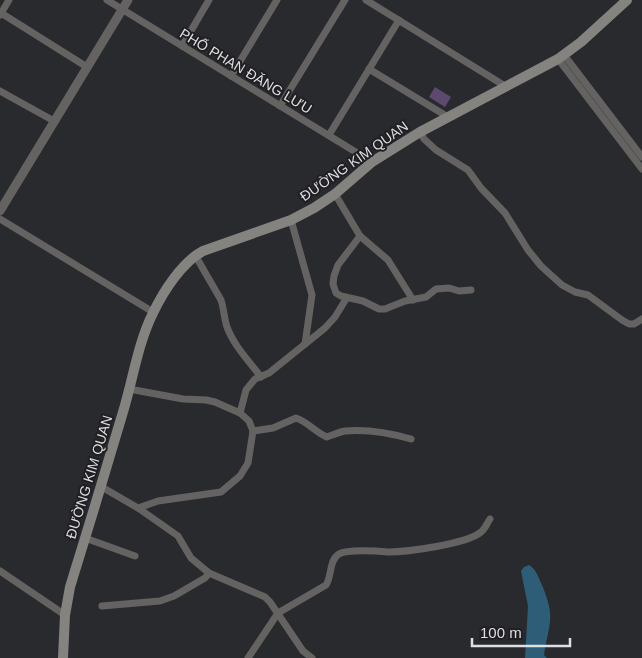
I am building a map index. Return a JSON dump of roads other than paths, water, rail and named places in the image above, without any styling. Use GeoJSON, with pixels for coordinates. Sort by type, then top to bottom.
{"type":"FeatureCollection","features":[{"type":"Feature","properties":{"kind":"main road","name":"ĐƯỜNG KIM QUAN"},"geometry":{"type":"LineString","coordinates":[[63,658],[70,587],[145,331],[153,312],[174,280],[196,255],[291,220],[314,208],[335,194],[372,162],[420,132],[561,57],[581,42],[627,0]]}},
{"type":"Feature","properties":{"kind":"street"},"geometry":{"type":"LineString","coordinates":[[9,0],[0,14],[87,67]]}},
{"type":"Feature","properties":{"kind":"street","name":"PHỐ PHAN ĐĂNG LƯU"},"geometry":{"type":"LineString","coordinates":[[107,0],[372,162]]}},
{"type":"Feature","properties":{"kind":"street"},"geometry":{"type":"LineString","coordinates":[[0,211],[128,0]]}},
{"type":"Feature","properties":{"kind":"street"},"geometry":{"type":"LineString","coordinates":[[182,46],[209,0]]}},
{"type":"Feature","properties":{"kind":"street"},"geometry":{"type":"LineString","coordinates":[[230,76],[277,0]]}},
{"type":"Feature","properties":{"kind":"street"},"geometry":{"type":"LineString","coordinates":[[280,106],[346,0]]}},
{"type":"Feature","properties":{"kind":"street"},"geometry":{"type":"LineString","coordinates":[[366,0],[506,86]]}},
{"type":"Feature","properties":{"kind":"street"},"geometry":{"type":"LineString","coordinates":[[328,136],[399,20]]}},
{"type":"Feature","properties":{"kind":"street"},"geometry":{"type":"LineString","coordinates":[[561,57],[642,157]]}},
{"type":"Feature","properties":{"kind":"street"},"geometry":{"type":"LineString","coordinates":[[561,57],[642,169]]}},
{"type":"Feature","properties":{"kind":"street"},"geometry":{"type":"LineString","coordinates":[[369,69],[448,117]]}},
{"type":"Feature","properties":{"kind":"street"},"geometry":{"type":"LineString","coordinates":[[0,91],[54,122]]}},
{"type":"Feature","properties":{"kind":"street"},"geometry":{"type":"LineString","coordinates":[[420,132],[424,139],[436,150],[468,170],[481,188],[505,213],[528,250],[562,285],[575,292],[588,295],[629,324],[634,324],[642,319]]}},
{"type":"Feature","properties":{"kind":"street"},"geometry":{"type":"LineString","coordinates":[[335,194],[360,236],[388,260],[413,300]]}},
{"type":"Feature","properties":{"kind":"street"},"geometry":{"type":"LineString","coordinates":[[0,219],[153,312]]}},
{"type":"Feature","properties":{"kind":"street"},"geometry":{"type":"LineString","coordinates":[[291,220],[312,295],[305,344]]}},
{"type":"Feature","properties":{"kind":"street"},"geometry":{"type":"LineString","coordinates":[[360,236],[338,265],[334,276],[333,284],[336,293],[346,299],[363,301],[379,309],[385,309],[426,297],[440,288],[459,291],[471,290]]}},
{"type":"Feature","properties":{"kind":"street"},"geometry":{"type":"LineString","coordinates":[[196,255],[221,300],[224,308],[224,318],[232,338],[261,377]]}},
{"type":"Feature","properties":{"kind":"street"},"geometry":{"type":"LineString","coordinates":[[240,413],[246,390],[254,379],[269,373],[330,323],[346,299]]}},
{"type":"Feature","properties":{"kind":"street"},"geometry":{"type":"LineString","coordinates":[[129,389],[184,399],[206,400],[240,413],[249,421],[253,432],[248,463],[240,476],[221,492],[158,501],[138,508]]}},
{"type":"Feature","properties":{"kind":"street"},"geometry":{"type":"LineString","coordinates":[[253,432],[273,428],[296,418],[303,420],[321,435],[327,437],[344,431],[393,434],[411,439]]}},
{"type":"Feature","properties":{"kind":"street"},"geometry":{"type":"LineString","coordinates":[[100,486],[138,508],[178,536],[191,558],[209,573],[265,597],[303,651],[312,658]]}},
{"type":"Feature","properties":{"kind":"street"},"geometry":{"type":"LineString","coordinates":[[248,658],[278,613],[326,585],[335,557],[340,553],[366,551],[402,552],[469,539],[481,532],[490,519]]}},
{"type":"Feature","properties":{"kind":"street"},"geometry":{"type":"LineString","coordinates":[[85,538],[135,556]]}},
{"type":"Feature","properties":{"kind":"street"},"geometry":{"type":"LineString","coordinates":[[0,570],[66,615]]}},
{"type":"Feature","properties":{"kind":"street"},"geometry":{"type":"LineString","coordinates":[[102,606],[160,601],[174,596],[197,583],[209,573]]}},
{"type":"Feature","properties":{"kind":"water"},"geometry":{"type":"Polygon","coordinates":[[[529,565],[537,574],[549,606],[550,620],[544,655],[547,658],[525,658],[528,606],[521,571],[529,565]]]}}]}
